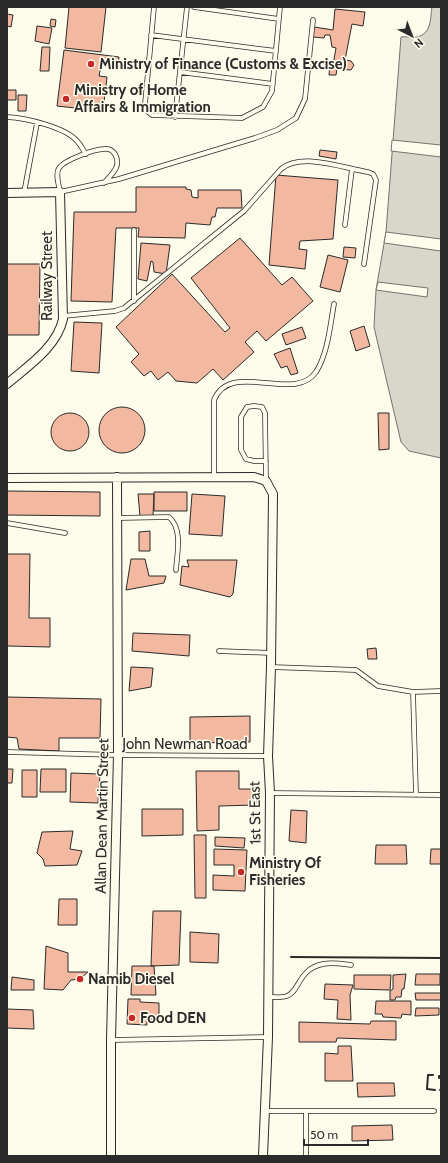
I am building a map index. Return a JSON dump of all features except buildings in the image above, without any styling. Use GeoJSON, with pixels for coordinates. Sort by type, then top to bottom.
{"type":"FeatureCollection","features":[{"type":"Feature","properties":{"kind":"street"},"geometry":{"type":"LineString","coordinates":[[7,192],[60,192]]}},
{"type":"Feature","properties":{"kind":"street","name":"Railway Street"},"geometry":{"type":"LineString","coordinates":[[7,384],[51,344],[61,330],[63,316],[60,192]]}},
{"type":"Feature","properties":{"kind":"street","name":"Allan Dean Martin Street"},"geometry":{"type":"LineString","coordinates":[[111,1156],[111,1040],[118,755],[117,477]]}},
{"type":"Feature","properties":{"kind":"street"},"geometry":{"type":"LineString","coordinates":[[7,478],[254,477],[266,480]]}},
{"type":"Feature","properties":{"kind":"street","name":"1st St East"},"geometry":{"type":"LineString","coordinates":[[263,1156],[268,1036],[270,793],[268,756],[272,653],[272,494],[266,480]]}},
{"type":"Feature","properties":{"kind":"lane"},"geometry":{"type":"LineString","coordinates":[[154,7],[145,104],[147,111],[152,115],[175,117],[242,118],[263,107],[272,91],[280,7]]}},
{"type":"Feature","properties":{"kind":"lane"},"geometry":{"type":"LineString","coordinates":[[175,117],[188,7]]}},
{"type":"Feature","properties":{"kind":"lane"},"geometry":{"type":"LineString","coordinates":[[194,7],[279,19]]}},
{"type":"Feature","properties":{"kind":"lane"},"geometry":{"type":"LineString","coordinates":[[104,182],[115,171],[118,164],[116,156],[112,150],[105,148],[86,154],[66,162],[59,168],[58,174],[60,192],[119,179],[255,138],[277,130],[296,118],[305,99],[313,20]]}},
{"type":"Feature","properties":{"kind":"lane"},"geometry":{"type":"LineString","coordinates":[[151,35],[276,51]]}},
{"type":"Feature","properties":{"kind":"lane"},"geometry":{"type":"LineString","coordinates":[[180,72],[272,84]]}},
{"type":"Feature","properties":{"kind":"lane"},"geometry":{"type":"LineString","coordinates":[[7,117],[20,118],[68,133],[77,141],[86,154]]}},
{"type":"Feature","properties":{"kind":"lane"},"geometry":{"type":"LineString","coordinates":[[24,193],[37,123]]}},
{"type":"Feature","properties":{"kind":"lane"},"geometry":{"type":"LineString","coordinates":[[63,316],[115,311],[134,301],[244,211],[273,177],[288,163],[304,160],[373,174],[376,180],[364,264]]}},
{"type":"Feature","properties":{"kind":"lane"},"geometry":{"type":"LineString","coordinates":[[345,225],[352,169]]}},
{"type":"Feature","properties":{"kind":"lane"},"geometry":{"type":"LineString","coordinates":[[134,230],[134,301]]}},
{"type":"Feature","properties":{"kind":"lane"},"geometry":{"type":"LineString","coordinates":[[214,477],[214,400],[217,393],[228,385],[248,381],[294,384],[311,377],[315,373],[323,358],[334,304]]}},
{"type":"Feature","properties":{"kind":"lane"},"geometry":{"type":"LineString","coordinates":[[266,461],[246,459],[241,450],[241,417],[247,407],[262,407],[265,413],[266,461],[266,480]]}},
{"type":"Feature","properties":{"kind":"lane"},"geometry":{"type":"LineString","coordinates":[[118,518],[169,517],[175,522],[178,529],[176,570]]}},
{"type":"Feature","properties":{"kind":"lane"},"geometry":{"type":"LineString","coordinates":[[7,523],[65,533]]}},
{"type":"Feature","properties":{"kind":"lane"},"geometry":{"type":"LineString","coordinates":[[219,652],[272,653]]}},
{"type":"Feature","properties":{"kind":"lane"},"geometry":{"type":"LineString","coordinates":[[271,667],[356,670],[378,686],[413,692],[441,691]]}},
{"type":"Feature","properties":{"kind":"lane"},"geometry":{"type":"LineString","coordinates":[[413,692],[416,795]]}},
{"type":"Feature","properties":{"kind":"lane","name":"John Newman Road"},"geometry":{"type":"LineString","coordinates":[[7,752],[118,755],[268,756]]}},
{"type":"Feature","properties":{"kind":"lane"},"geometry":{"type":"LineString","coordinates":[[270,793],[441,795]]}},
{"type":"Feature","properties":{"kind":"lane"},"geometry":{"type":"LineString","coordinates":[[268,997],[286,997],[291,994],[304,974],[312,968],[324,963],[352,965]]}},
{"type":"Feature","properties":{"kind":"lane"},"geometry":{"type":"LineString","coordinates":[[111,1040],[268,1036]]}},
{"type":"Feature","properties":{"kind":"lane"},"geometry":{"type":"LineString","coordinates":[[265,1111],[434,1111]]}},
{"type":"Feature","properties":{"kind":"lane"},"geometry":{"type":"LineString","coordinates":[[306,1111],[306,1156]]}},
{"type":"Feature","properties":{"kind":"shaded area"},"geometry":{"type":"Polygon","coordinates":[[[432,7],[441,7],[441,458],[409,451],[401,442],[374,327],[376,290],[386,232],[401,37],[417,37],[422,35],[428,29],[432,7]]]}},
{"type":"Feature","properties":{"kind":"pier"},"geometry":{"type":"Polygon","coordinates":[[[392,140],[441,145],[441,157],[391,151],[392,140]]]}},
{"type":"Feature","properties":{"kind":"pier"},"geometry":{"type":"Polygon","coordinates":[[[386,232],[441,239],[441,251],[384,243],[386,232]]]}},
{"type":"Feature","properties":{"kind":"pier"},"geometry":{"type":"Polygon","coordinates":[[[378,282],[428,288],[427,297],[376,290],[378,282]]]}},
{"type":"Feature","properties":{"kind":"wall"},"geometry":{"type":"LineString","coordinates":[[291,957],[441,958]]}},
{"type":"Feature","properties":{"kind":"wall"},"geometry":{"type":"LineString","coordinates":[[433,1075],[428,1075],[427,1089],[435,1090]]}},
{"type":"Feature","properties":{"kind":"place","name":"Ministry of Finance (Customs & Excise)"},"geometry":{"type":"Point","coordinates":[91,64]}},
{"type":"Feature","properties":{"kind":"place","name":"Ministry of Home Affairs & Immigration"},"geometry":{"type":"Point","coordinates":[66,99]}},
{"type":"Feature","properties":{"kind":"place","name":"Ministry Of Fisheries"},"geometry":{"type":"Point","coordinates":[241,872]}},
{"type":"Feature","properties":{"kind":"place","name":"Namib Diesel"},"geometry":{"type":"Point","coordinates":[80,979]}},
{"type":"Feature","properties":{"kind":"place","name":"Food DEN"},"geometry":{"type":"Point","coordinates":[132,1018]}}]}
